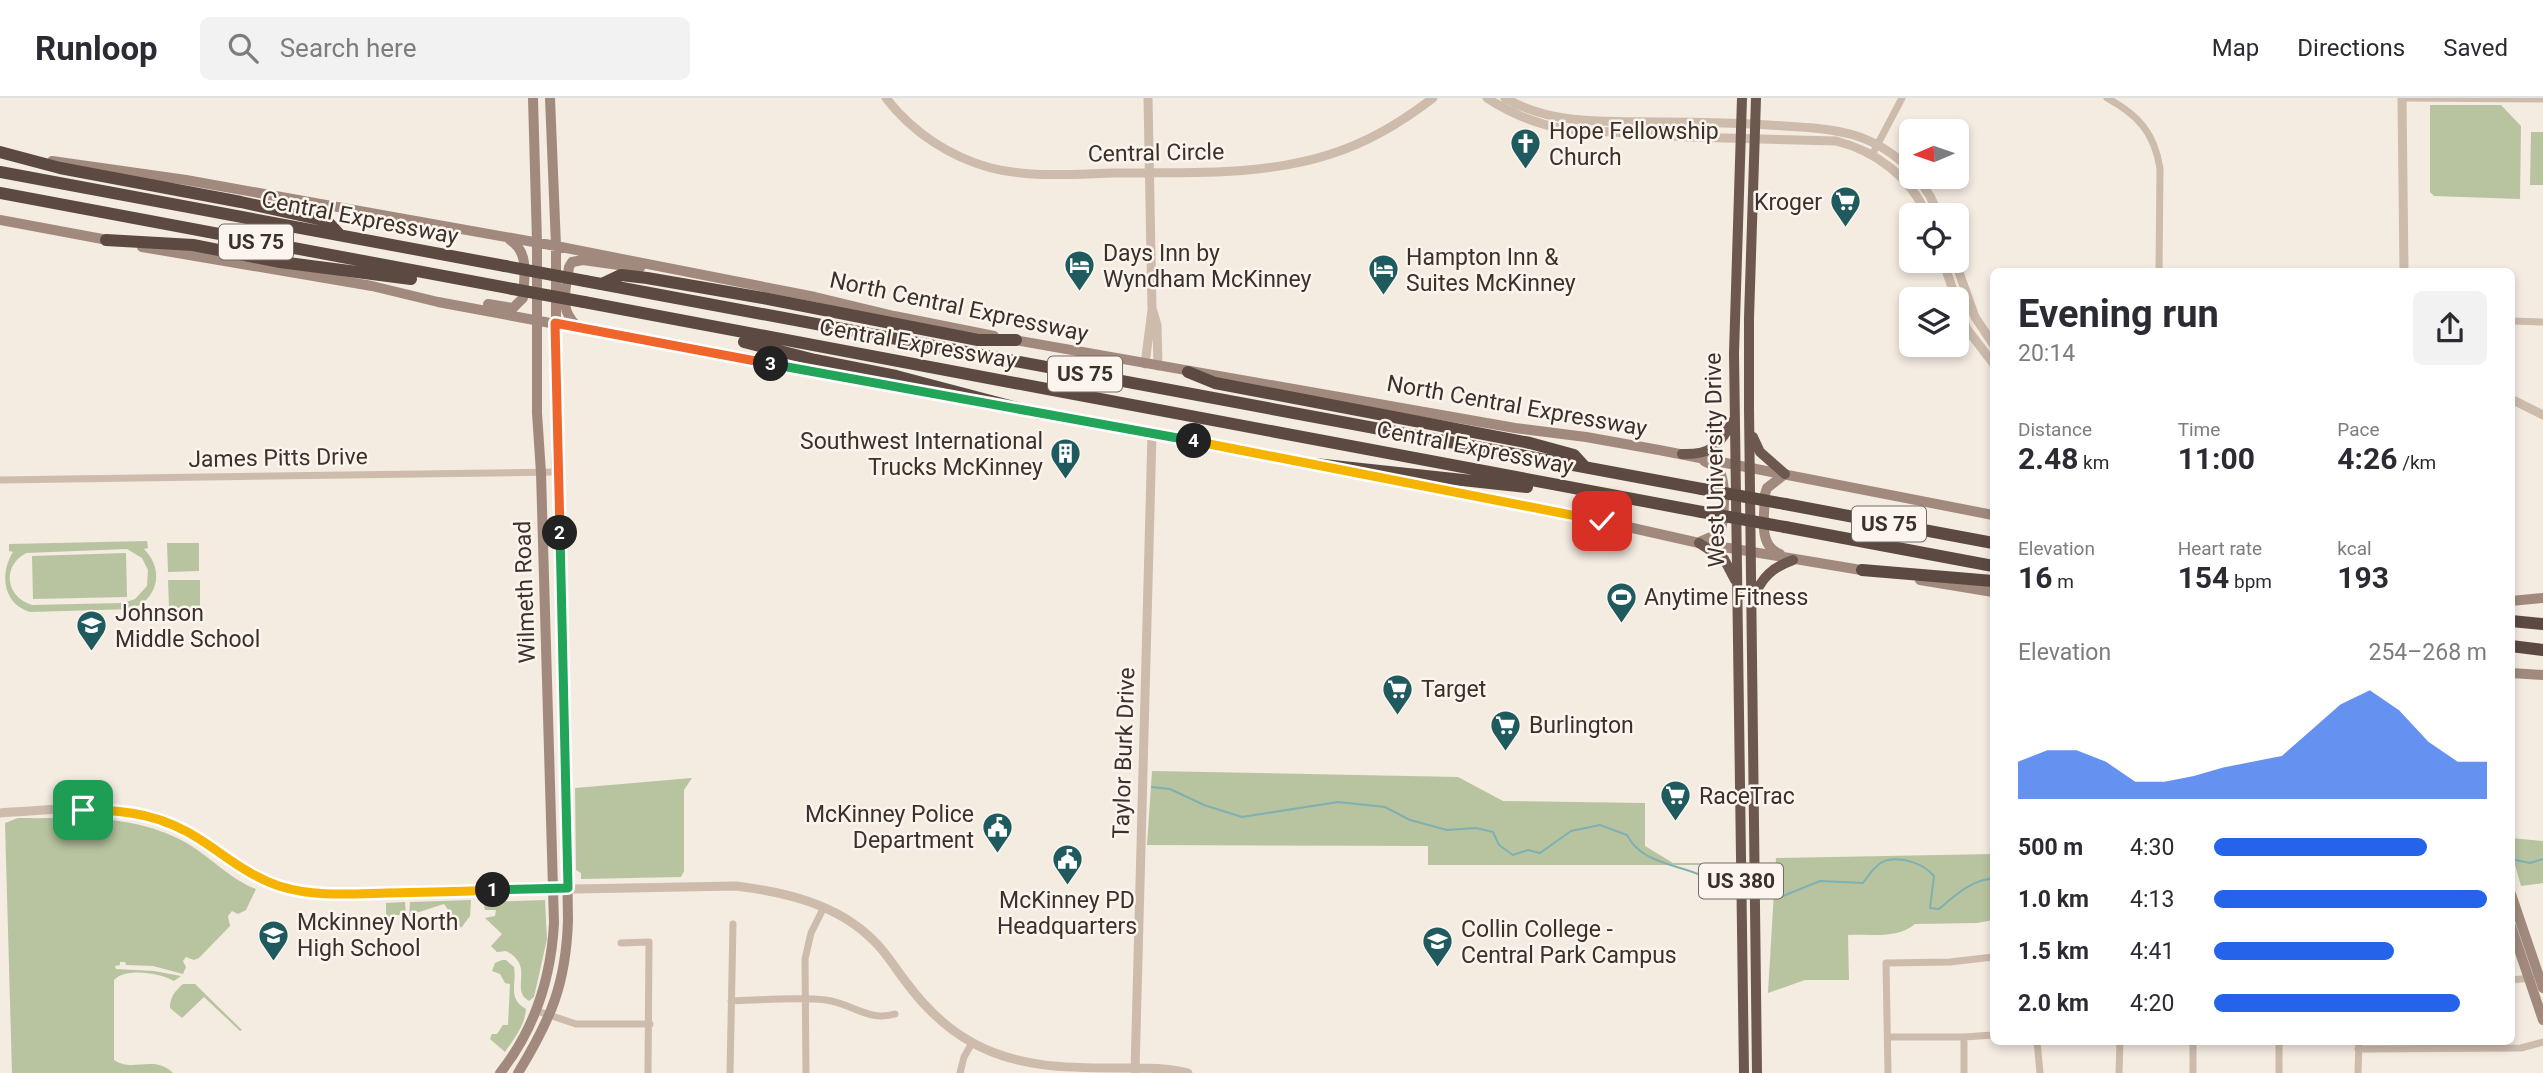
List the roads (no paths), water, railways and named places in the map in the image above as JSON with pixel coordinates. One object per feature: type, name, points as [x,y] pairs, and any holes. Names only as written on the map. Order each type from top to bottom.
[{"type":"highway","name":"West University Drive","points":[[1742,98],[1734,419],[1744,1073]]},
{"type":"highway","name":"West University Drive","points":[[1756,98],[1749,318],[1757,1073]]},
{"type":"highway","points":[[0,152],[60,168],[327,221],[340,236]]},
{"type":"highway","name":"Central Expressway","points":[[0,172],[1990,542]]},
{"type":"highway","name":"Central Expressway","points":[[0,193],[1990,565]]},
{"type":"highway","points":[[106,240],[194,245],[280,262],[365,272],[471,290],[513,289]]},
{"type":"highway","points":[[602,285],[621,275],[647,278],[750,295],[978,340],[1016,340]]},
{"type":"highway","points":[[646,315],[690,331],[896,376],[1040,414]]},
{"type":"highway","points":[[1188,372],[1215,383],[1530,443],[1574,455],[1585,467]]},
{"type":"highway","points":[[1682,454],[1701,454],[1713,449],[1723,439],[1734,419]]},
{"type":"highway","points":[[1750,429],[1760,452],[1785,474]]},
{"type":"highway","points":[[1315,464],[1622,497]]},
{"type":"highway","points":[[1699,543],[1724,559],[1737,586]]},
{"type":"highway","points":[[1753,600],[1758,586],[1769,572],[1793,560]]},
{"type":"highway","points":[[1862,570],[1990,581]]},
{"type":"highway","points":[[2515,621],[2543,624]]},
{"type":"highway","points":[[2515,644],[2543,644]]},
{"type":"highway","points":[[2515,645],[2543,650]]},
{"type":"highway","points":[[1738,690],[1753,690]]},
{"type":"main road","name":"Wilmeth Road","points":[[500,1073],[524,1037],[537,1011],[552,950],[553,888],[535,319],[537,242],[533,98]]},
{"type":"main road","name":"Wilmeth Road","points":[[518,1073],[550,1016],[566,960],[568,888],[565,708],[557,472],[556,246],[550,98]]},
{"type":"main road","points":[[534,131],[540,131],[547,136],[549,184],[554,204]]},
{"type":"main road","name":"North Central Expressway","points":[[0,152],[186,180],[537,242],[1016,340],[1188,372],[1699,457],[1990,514]]},
{"type":"main road","points":[[0,220],[372,286],[439,302],[1315,464],[1699,543],[1990,591]]},
{"type":"main road","points":[[439,302],[471,302],[513,308],[520,303],[523,298],[523,253],[519,246],[506,238]]},
{"type":"main road","points":[[580,328],[568,318],[564,308],[572,262],[583,260],[626,268],[668,269]]},
{"type":"main road","points":[[1699,457],[1720,472],[1724,520],[1720,533],[1699,543]]},
{"type":"main road","points":[[1785,474],[1765,491],[1765,536],[1770,549],[1793,560]]},
{"type":"main road","points":[[2515,595],[2543,597]]},
{"type":"main road","points":[[2515,600],[2543,597]]},
{"type":"main road","points":[[2515,673],[2543,675]]},
{"type":"main road","points":[[2517,932],[2534,977],[2543,1020]]},
{"type":"main road","points":[[2534,977],[2543,988]]},
{"type":"street","name":"Central Circle","points":[[886,98],[907,121],[927,137],[962,158],[993,168],[1032,173],[1250,171],[1289,165],[1346,149],[1391,128],[1433,98]]},
{"type":"street","points":[[1148,98],[1152,308],[1157,325],[1158,366]]},
{"type":"street","points":[[1487,98],[1511,112],[1550,127],[1705,122],[1832,129],[1877,145],[1899,161]]},
{"type":"street","points":[[1505,98],[1546,115],[1581,125],[1663,135],[1836,141],[1872,155],[1904,180],[1921,203]]},
{"type":"street","points":[[1872,155],[1902,98]]},
{"type":"street","points":[[2106,98],[2139,120],[2155,148],[2160,168],[2159,268]]},
{"type":"street","points":[[2404,268],[2402,98],[2543,99]]},
{"type":"street","points":[[1663,135],[1668,126],[1688,127],[1705,122]]},
{"type":"street","points":[[1959,273],[1975,317],[1990,340]]},
{"type":"street","points":[[1145,363],[1152,308]]},
{"type":"street","points":[[2515,321],[2543,322]]},
{"type":"street","points":[[1969,330],[1990,359]]},
{"type":"street","points":[[2515,401],[2543,415]]},
{"type":"street","name":"Taylor Burk Drive","points":[[1135,1071],[1152,434]]},
{"type":"street","name":"James Pitts Drive","points":[[0,480],[557,472]]},
{"type":"street","points":[[548,709],[565,708]]},
{"type":"street","points":[[0,813],[113,810],[154,817],[192,835],[256,877],[291,890],[313,894],[736,886],[775,891],[824,906],[853,924],[873,940],[939,1019],[972,1043],[1041,1066],[1188,1073]]},
{"type":"street","points":[[806,1073],[805,958],[811,933],[824,906]]},
{"type":"street","points":[[730,1073],[733,924]]},
{"type":"street","points":[[621,943],[649,942],[648,1073]]},
{"type":"street","points":[[1888,1073],[1886,963],[1950,962],[1990,957]]},
{"type":"street","points":[[2515,979],[2534,977]]},
{"type":"street","points":[[731,1001],[829,1000],[869,1016],[884,1017],[895,1014]]},
{"type":"street","points":[[537,1011],[576,1024],[650,1024]]},
{"type":"street","points":[[1888,1037],[1990,1035]]},
{"type":"street","points":[[1964,1037],[1964,1073]]},
{"type":"street","points":[[2358,1073],[2358,1045],[2521,1048],[2543,1042]]},
{"type":"street","points":[[960,1073],[964,1057],[972,1043]]},
{"type":"street","points":[[2037,1045],[2040,1073]]},
{"type":"street","points":[[2119,1073],[2120,1045]]},
{"type":"street","points":[[2193,1045],[2193,1073]]},
{"type":"street","points":[[2279,1045],[2279,1073]]},
{"type":"waterway","points":[[1152,787],[1170,789],[1204,805],[1242,817],[1338,802],[1385,807],[1410,820],[1447,830],[1476,828],[1493,832],[1499,845],[1513,855],[1528,850],[1540,853],[1571,831],[1600,825],[1627,835],[1641,852],[1650,857],[1703,876],[1732,891]]},
{"type":"waterway","points":[[1770,898],[1783,896],[1820,881],[1863,883],[1880,863],[1894,859],[1919,865],[1934,876],[1930,908],[1939,909],[1971,885],[1990,879]]},
{"type":"waterway","points":[[2515,860],[2530,863],[2543,859]]},
{"type":"place","name":"Hope Fellowship Church","points":[[1526,171]]},
{"type":"place","name":"Kroger","points":[[1845,229]]},
{"type":"place","name":"Days Inn by Wyndham McKinney","points":[[1080,293]]},
{"type":"place","name":"Hampton Inn & Suites McKinney","points":[[1383,297]]},
{"type":"place","name":"Southwest International Trucks McKinney","points":[[1066,481]]},
{"type":"place","name":"Anytime Fitness","points":[[1621,624]]},
{"type":"place","name":"Johnson Middle School","points":[[92,653]]},
{"type":"place","name":"Target","points":[[1398,716]]},
{"type":"place","name":"Burlington","points":[[1506,752]]},
{"type":"place","name":"RaceTrac","points":[[1676,823]]},
{"type":"place","name":"McKinney Police Department","points":[[997,854]]},
{"type":"place","name":"McKinney PD Headquarters","points":[[1067,886]]},
{"type":"place","name":"Mckinney North High School","points":[[274,962]]},
{"type":"place","name":"Collin College - Central Park Campus","points":[[1438,969]]}]
